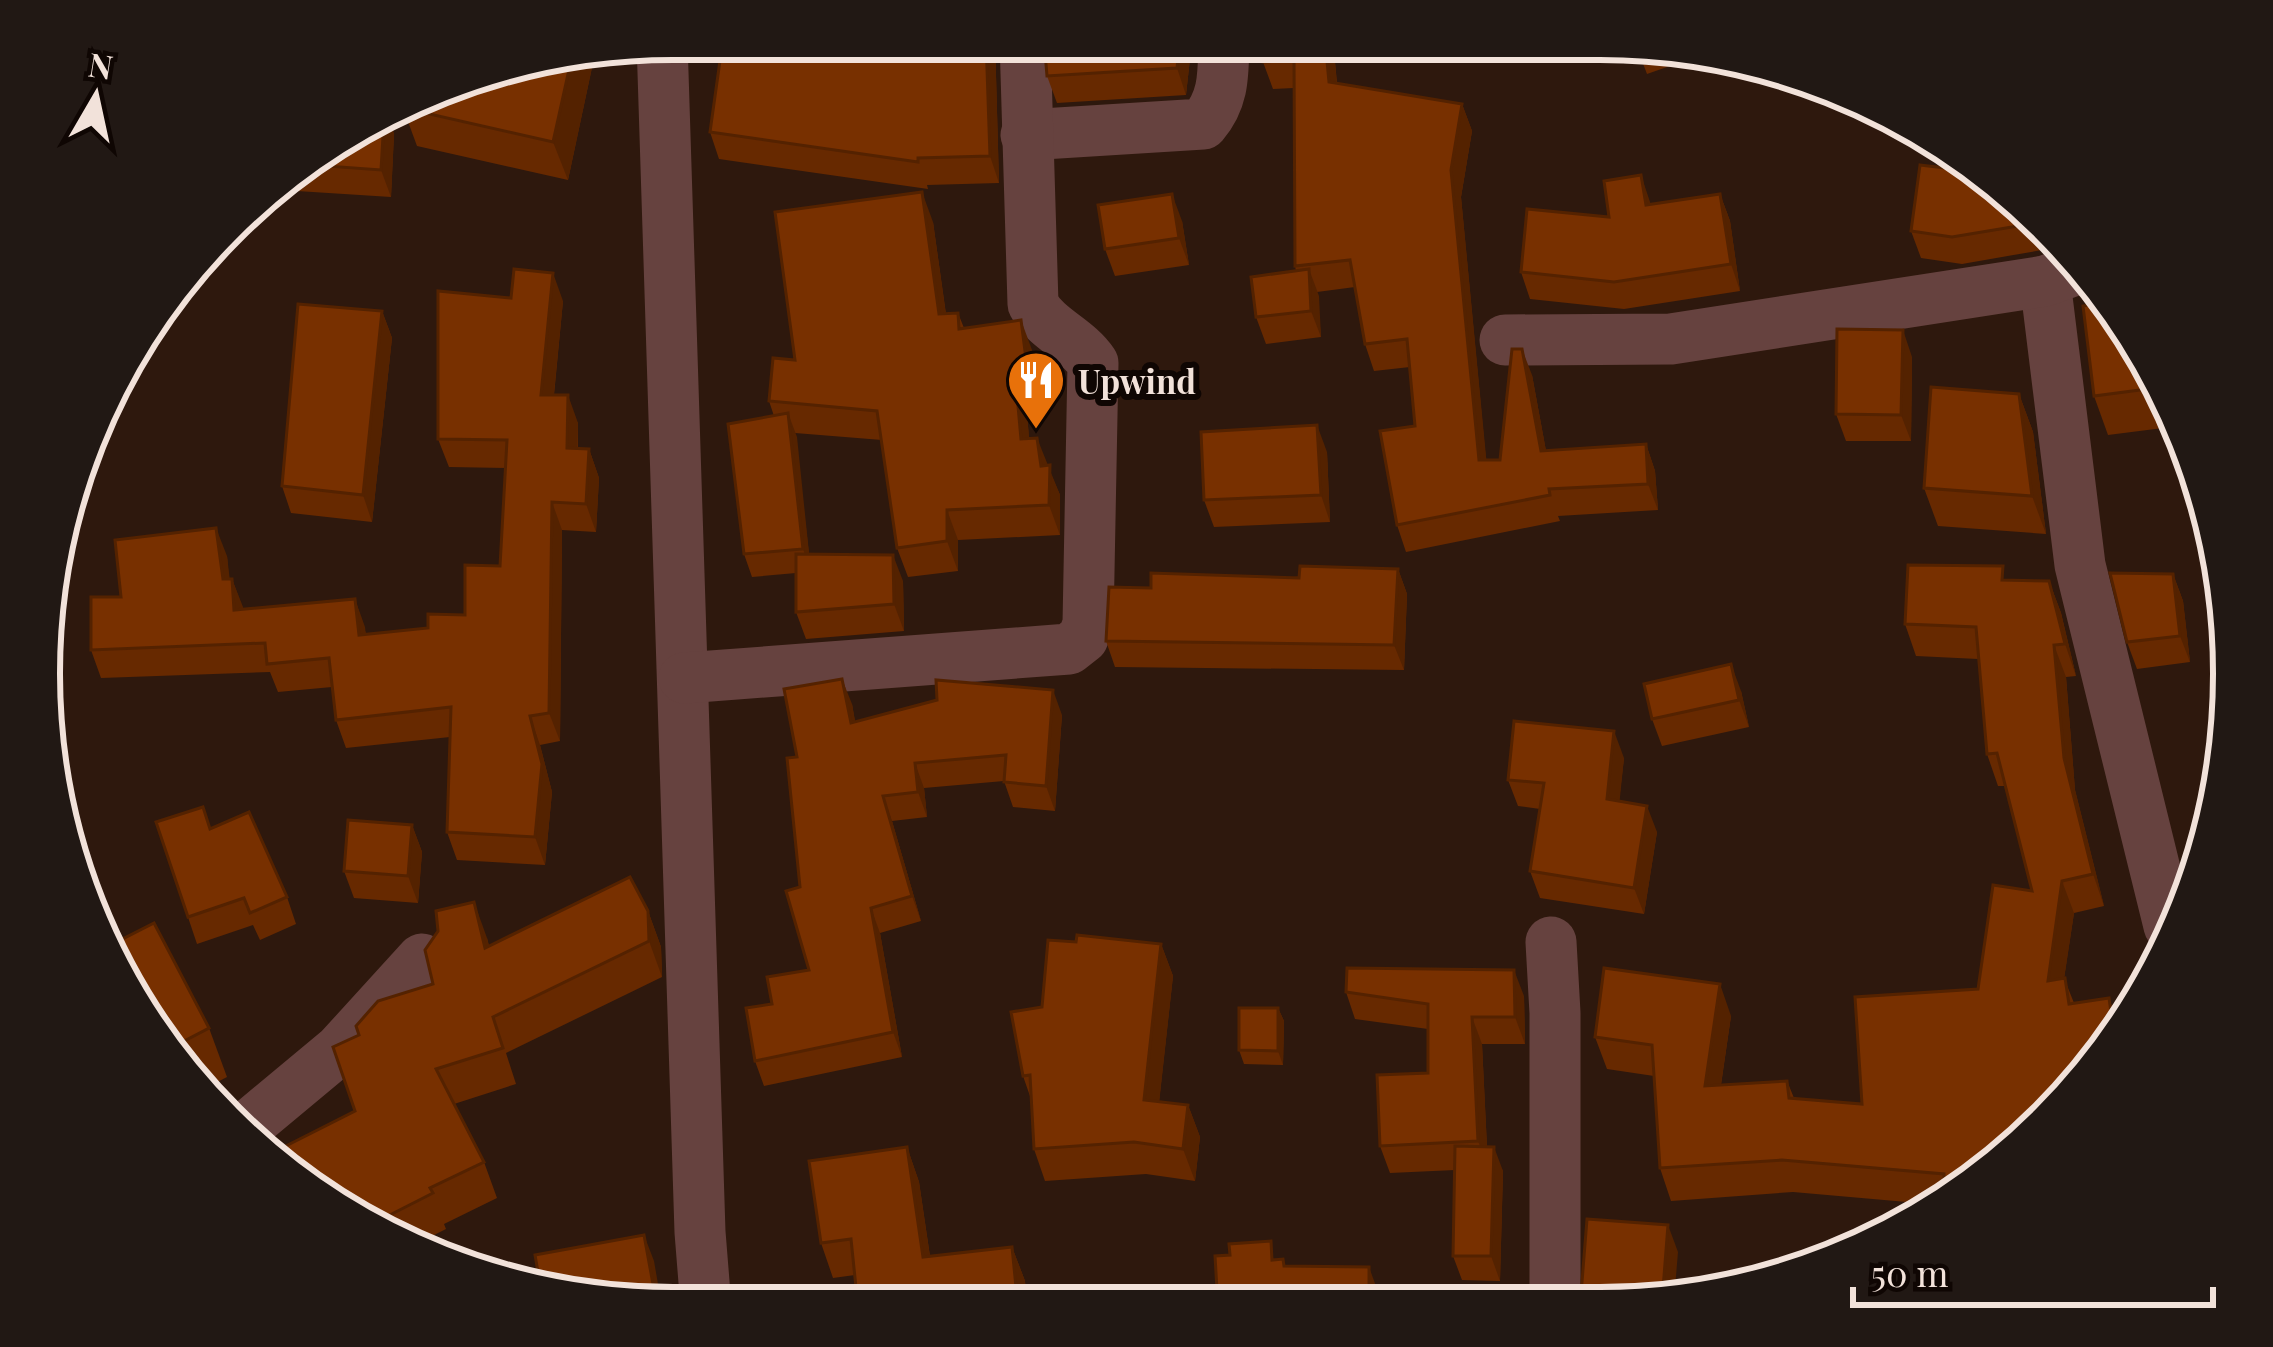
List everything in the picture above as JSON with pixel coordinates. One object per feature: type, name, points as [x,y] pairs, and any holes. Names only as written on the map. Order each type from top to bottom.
[{"type":"street","points":[[663,60],[704,1287]]},
{"type":"street","points":[[684,678],[1069,649],[1083,638],[1088,624],[1094,363],[1080,345],[1042,321],[1033,304],[1025,60]]},
{"type":"street","points":[[1026,135],[1203,124],[1218,107],[1224,60]]},
{"type":"street","points":[[1505,340],[1671,339],[2060,275],[2080,565],[2164,912]]},
{"type":"street","points":[[1551,942],[1555,1287]]},
{"type":"street","points":[[254,1121],[340,1049],[422,959]]},
{"type":"building","points":[[720,60],[987,60],[990,156],[918,158],[918,162],[710,132]]},
{"type":"building","points":[[1046,60],[1178,60],[1177,68],[1047,76]]},
{"type":"building","points":[[1294,60],[1327,60],[1329,82],[1462,104],[1451,170],[1479,460],[1500,460],[1512,349],[1522,349],[1541,451],[1646,444],[1648,484],[1549,489],[1550,495],[1397,525],[1380,431],[1415,426],[1407,339],[1365,344],[1350,260],[1295,266]]},
{"type":"building","points":[[569,69],[553,142],[425,113],[515,81]]},
{"type":"building","points":[[383,133],[381,170],[329,166]]},
{"type":"building","points":[[1920,165],[1947,168],[2018,226],[1952,237],[1911,231]]},
{"type":"building","points":[[1641,175],[1646,205],[1720,194],[1731,264],[1614,282],[1521,272],[1527,209],[1609,217],[1604,181]]},
{"type":"building","points":[[922,192],[939,314],[958,313],[959,329],[1021,320],[1029,382],[1016,384],[1021,439],[1037,438],[1041,466],[1050,465],[1049,505],[947,510],[947,541],[897,548],[877,411],[769,401],[773,358],[795,360],[775,212]]},
{"type":"building","points":[[1172,194],[1179,238],[1105,249],[1098,205]]},
{"type":"building","points":[[514,269],[553,273],[541,395],[568,395],[567,448],[589,449],[586,504],[552,502],[549,713],[530,716],[542,764],[535,837],[447,832],[451,707],[336,720],[329,658],[267,664],[265,643],[91,650],[91,597],[121,597],[115,540],[216,528],[223,579],[232,579],[234,610],[355,599],[359,635],[428,628],[428,614],[465,615],[465,565],[500,566],[507,440],[438,439],[438,291],[511,298]]},
{"type":"building","points":[[1309,269],[1311,311],[1256,317],[1251,277]]},
{"type":"building","points":[[298,304],[382,311],[363,495],[282,486]]},
{"type":"building","points":[[2090,305],[2110,333],[2143,390],[2094,396],[2083,306]]},
{"type":"building","points":[[1837,329],[1903,330],[1901,415],[1836,414]]},
{"type":"building","points":[[1931,387],[2019,394],[2032,496],[1924,488]]},
{"type":"building","points":[[788,413],[803,549],[744,554],[728,424]]},
{"type":"building","points":[[1317,425],[1321,495],[1204,500],[1201,432]]},
{"type":"building","points":[[796,554],[893,555],[894,604],[796,612]]},
{"type":"building","points":[[1908,565],[2003,566],[2002,580],[2049,581],[2065,644],[2054,645],[2064,758],[2093,874],[2062,881],[2048,981],[2065,978],[2069,1004],[2109,998],[2111,1012],[2033,1107],[1944,1181],[1944,1174],[1782,1160],[1660,1168],[1652,1045],[1595,1037],[1604,968],[1720,984],[1705,1086],[1787,1081],[1789,1098],[1862,1104],[1855,997],[1978,989],[1993,885],[2032,891],[1997,753],[1987,754],[1976,627],[1905,624]]},
{"type":"building","points":[[1300,566],[1398,569],[1394,645],[1106,641],[1109,587],[1151,588],[1151,573],[1299,578]]},
{"type":"building","points":[[2110,573],[2173,574],[2180,636],[2127,642]]},
{"type":"building","points":[[1731,664],[1739,700],[1652,719],[1644,684]]},
{"type":"building","points":[[842,679],[851,723],[937,700],[936,680],[1053,690],[1046,786],[1004,782],[1006,755],[915,763],[918,792],[883,796],[912,896],[871,908],[893,1032],[755,1061],[746,1008],[772,1004],[767,977],[809,970],[786,891],[800,887],[787,758],[797,757],[784,689]]},
{"type":"building","points":[[1514,721],[1614,731],[1607,799],[1647,806],[1634,888],[1530,871],[1544,783],[1508,780]]},
{"type":"building","points":[[203,807],[210,829],[249,812],[287,897],[250,913],[244,898],[188,917],[156,822]]},
{"type":"building","points":[[348,820],[412,825],[408,876],[344,871]]},
{"type":"building","points":[[630,877],[648,911],[649,941],[493,1017],[503,1048],[436,1069],[484,1162],[430,1188],[433,1193],[387,1216],[284,1147],[355,1111],[333,1047],[359,1035],[356,1026],[378,1001],[433,984],[425,950],[438,931],[436,911],[474,902],[485,948]]},
{"type":"building","points":[[154,923],[209,1028],[183,1042],[121,940]]},
{"type":"building","points":[[1077,935],[1161,944],[1144,1100],[1188,1105],[1183,1149],[1134,1142],[1034,1149],[1030,1075],[1023,1076],[1011,1012],[1042,1007],[1048,940],[1076,942]]},
{"type":"building","points":[[1347,968],[1514,970],[1515,1017],[1472,1017],[1478,1141],[1380,1146],[1377,1075],[1428,1073],[1428,1004],[1346,992]]},
{"type":"building","points":[[1239,1008],[1278,1008],[1278,1051],[1239,1050]]},
{"type":"building","points":[[1455,1146],[1494,1147],[1491,1256],[1453,1256]]},
{"type":"building","points":[[907,1147],[923,1257],[1012,1247],[1016,1287],[856,1287],[851,1239],[821,1243],[809,1161]]},
{"type":"building","points":[[1587,1219],[1668,1225],[1663,1284],[1582,1287]]},
{"type":"building","points":[[644,1235],[653,1286],[538,1271],[535,1255]]},
{"type":"building","points":[[1271,1241],[1272,1260],[1283,1259],[1284,1266],[1369,1267],[1369,1287],[1217,1287],[1215,1256],[1230,1255],[1229,1244]]},
{"type":"place","name":"Upwind","points":[[1036,431]]}]
